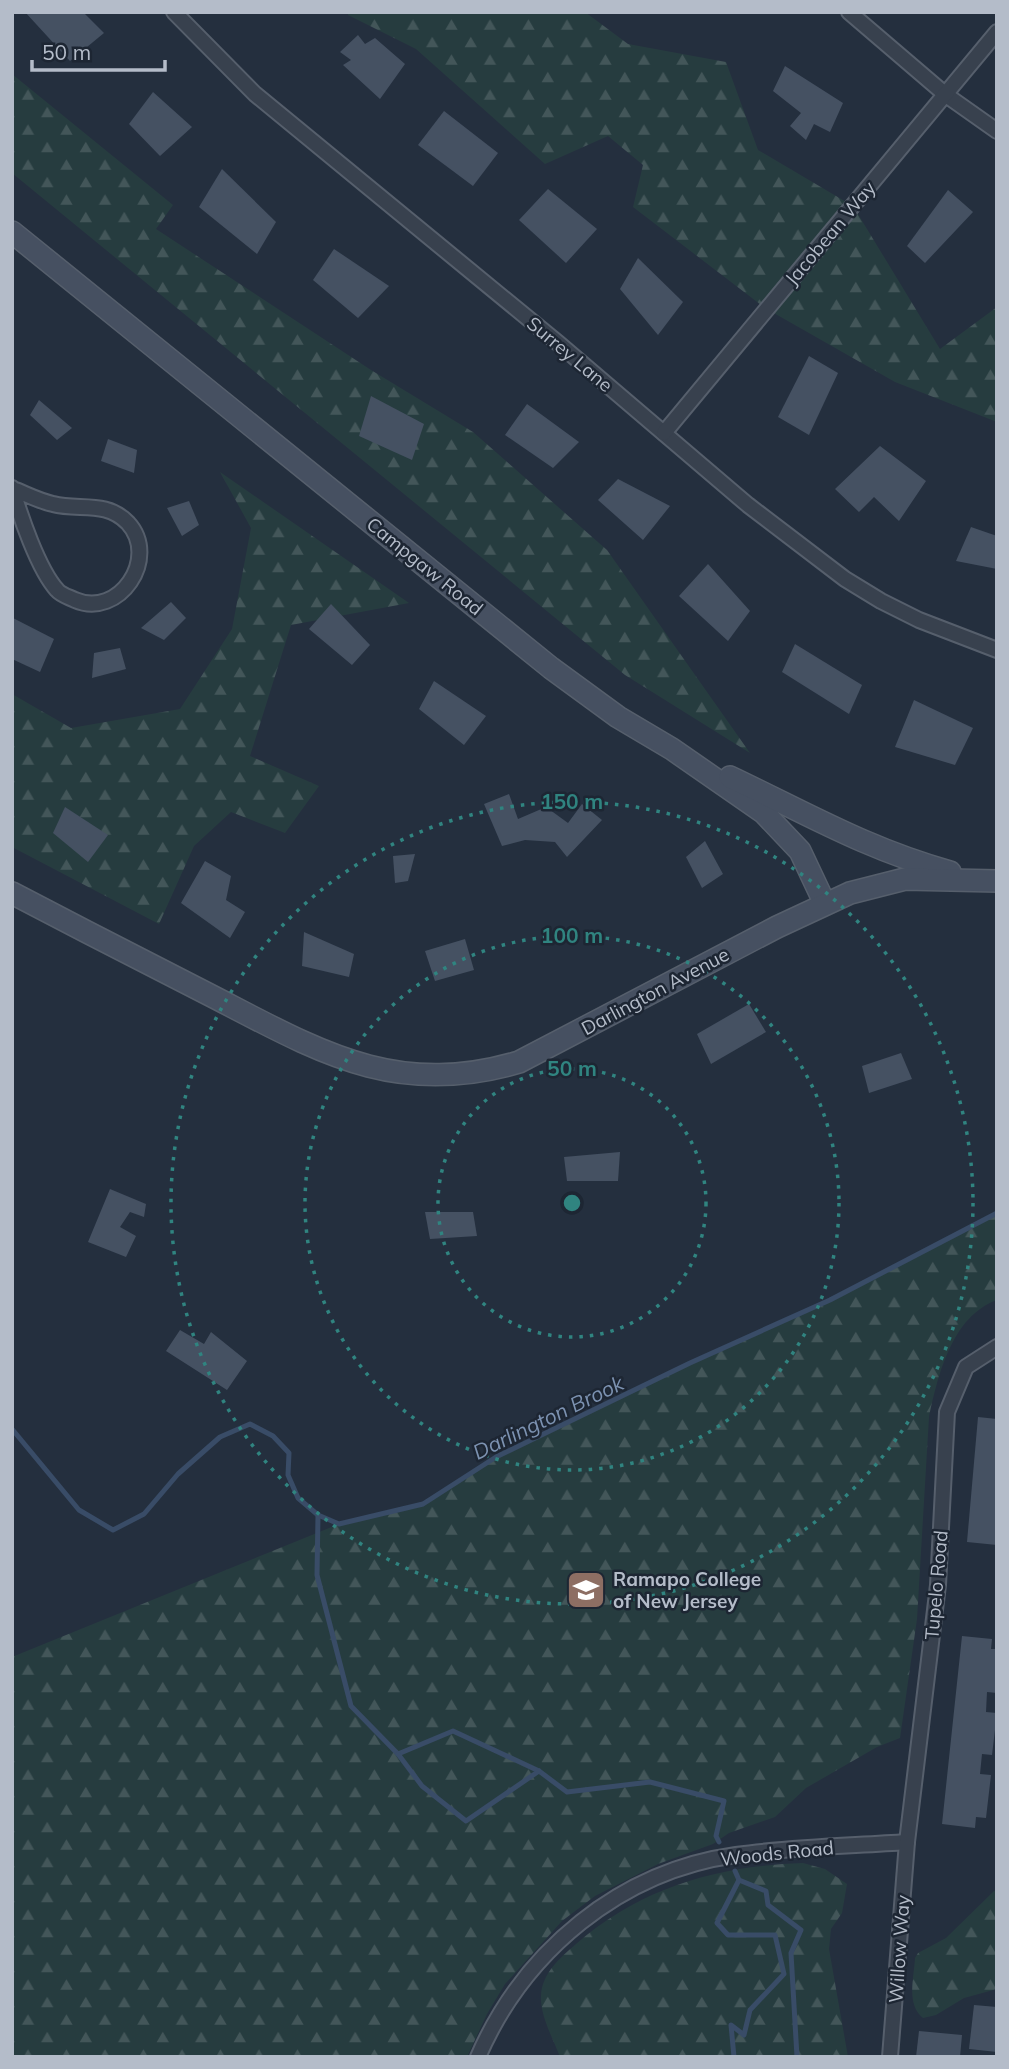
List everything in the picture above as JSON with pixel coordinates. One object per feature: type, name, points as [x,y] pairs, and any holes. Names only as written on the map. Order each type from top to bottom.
[{"type":"main road","name":"Campgaw Road","points":[[12,232],[551,668],[618,718],[671,749],[764,813],[785,832],[816,879],[825,904]]},
{"type":"main road","points":[[671,749],[858,841],[988,881]]},
{"type":"main road","name":"Darlington Avenue","points":[[12,893],[322,1052],[350,1063],[417,1075],[459,1075],[519,1062],[850,893],[905,879],[988,881]]},
{"type":"street","name":"Surrey Lane","points":[[174,12],[209,51],[255,94],[748,505],[845,579],[919,620],[997,650]]},
{"type":"street","points":[[849,12],[946,95],[997,131]]},
{"type":"street","name":"Jacobean Way","points":[[664,433],[997,32]]},
{"type":"street","points":[[13,488],[54,505],[94,505],[127,523],[138,539],[139,559],[133,580],[114,600],[87,605],[59,592],[43,570],[13,488]]},
{"type":"street","name":"Tupelo Road","points":[[907,1842],[938,1585],[947,1412],[966,1367],[997,1347]]},
{"type":"street","name":"Woods Road","points":[[478,2057],[503,2007],[540,1958],[587,1917],[643,1883],[674,1870],[735,1855],[907,1842]]},
{"type":"street","name":"Willow Way","points":[[890,2057],[907,1842]]},
{"type":"green space","points":[[348,12],[585,12],[628,44],[726,62],[758,150],[853,206],[940,349],[997,307],[997,422],[895,382],[765,308],[633,207],[643,165],[608,136],[545,164],[416,49],[348,15]]},
{"type":"green space","points":[[12,74],[173,205],[156,229],[371,370],[473,432],[607,550],[750,753],[625,675],[12,173]]},
{"type":"green space","points":[[220,472],[409,603],[291,625],[250,756],[319,786],[285,833],[231,812],[194,846],[159,924],[12,847],[12,694],[71,728],[180,709],[232,629],[251,528]]},
{"type":"green space","name":"Ramapo College of New Jersey","points":[[997,1213],[997,1300],[969,1319],[958,1333],[937,1383],[929,1417],[917,1619],[900,1738],[877,1747],[806,1788],[775,1817],[729,1833],[713,1844],[658,1864],[595,1896],[562,1921],[505,1984],[487,2014],[467,2057],[12,2057],[12,1657],[339,1524],[424,1504],[496,1457],[690,1363],[830,1300]]},
{"type":"green space","points":[[803,1863],[825,1869],[847,1884],[842,1913],[831,1929],[829,1949],[848,2057],[560,2057],[541,2004],[542,1988],[548,1973],[564,1955],[601,1924],[654,1894],[682,1883],[741,1869]]},
{"type":"green space","points":[[994,1891],[997,1892],[997,1989],[964,1998],[936,2015],[923,2018],[914,2006],[915,1958],[918,1953],[946,1938]]},
{"type":"building","points":[[25,12],[83,12],[104,33],[70,61]]},
{"type":"building","points":[[358,35],[365,44],[375,38],[405,64],[380,99],[343,65],[351,60],[340,52]]},
{"type":"building","points":[[785,66],[843,103],[830,132],[814,124],[806,140],[790,126],[801,113],[773,91]]},
{"type":"building","points":[[153,92],[192,127],[160,156],[129,124]]},
{"type":"building","points":[[444,111],[498,153],[473,186],[418,145]]},
{"type":"building","points":[[222,169],[276,222],[257,254],[199,207]]},
{"type":"building","points":[[548,189],[597,229],[566,263],[519,220]]},
{"type":"building","points":[[948,190],[973,212],[925,263],[907,246]]},
{"type":"building","points":[[334,249],[389,286],[358,318],[313,280]]},
{"type":"building","points":[[638,258],[683,302],[658,335],[620,289]]},
{"type":"building","points":[[809,356],[838,373],[809,435],[778,417]]},
{"type":"building","points":[[371,396],[424,424],[412,460],[359,436]]},
{"type":"building","points":[[39,400],[72,428],[57,440],[30,415]]},
{"type":"building","points":[[527,404],[579,442],[553,468],[505,435]]},
{"type":"building","points":[[108,439],[137,450],[134,473],[101,461]]},
{"type":"building","points":[[880,446],[926,481],[899,521],[874,497],[859,512],[835,489]]},
{"type":"building","points":[[618,479],[670,506],[643,540],[598,500]]},
{"type":"building","points":[[189,501],[199,525],[182,536],[167,508]]},
{"type":"building","points":[[971,527],[997,536],[997,569],[956,561]]},
{"type":"building","points":[[708,564],[750,611],[728,641],[679,596]]},
{"type":"building","points":[[171,602],[186,618],[164,640],[141,628]]},
{"type":"building","points":[[331,604],[370,645],[352,665],[309,629]]},
{"type":"building","points":[[13,618],[54,639],[40,672],[12,659]]},
{"type":"building","points":[[795,644],[862,685],[849,714],[782,672]]},
{"type":"building","points":[[120,648],[126,669],[92,678],[94,653]]},
{"type":"building","points":[[434,681],[486,716],[464,745],[419,709]]},
{"type":"building","points":[[914,700],[973,728],[955,765],[895,747]]},
{"type":"building","points":[[509,794],[518,819],[546,807],[568,823],[582,804],[602,820],[567,857],[555,842],[525,840],[502,846],[484,804]]},
{"type":"building","points":[[65,807],[108,835],[88,862],[53,833]]},
{"type":"building","points":[[705,841],[723,874],[702,888],[686,857]]},
{"type":"building","points":[[415,854],[408,881],[395,883],[393,856]]},
{"type":"building","points":[[205,861],[231,876],[226,900],[245,912],[230,938],[181,903]]},
{"type":"building","points":[[304,932],[354,954],[349,977],[302,966]]},
{"type":"building","points":[[465,939],[474,970],[435,981],[425,951]]},
{"type":"building","points":[[749,1004],[766,1032],[711,1064],[697,1034]]},
{"type":"building","points":[[901,1053],[912,1079],[869,1093],[862,1066]]},
{"type":"building","points":[[620,1152],[618,1181],[567,1181],[564,1157]]},
{"type":"building","points":[[110,1189],[146,1204],[144,1217],[130,1212],[120,1227],[136,1236],[126,1257],[88,1242]]},
{"type":"building","points":[[425,1212],[473,1212],[477,1236],[430,1239]]},
{"type":"building","points":[[180,1330],[204,1344],[211,1332],[247,1361],[227,1390],[166,1351]]},
{"type":"building","points":[[978,1417],[997,1419],[997,1545],[967,1542]]},
{"type":"building","points":[[962,1636],[992,1639],[991,1649],[997,1649],[997,1693],[987,1692],[986,1712],[997,1713],[992,1755],[982,1754],[980,1774],[991,1775],[986,1818],[976,1817],[975,1828],[942,1824]]},
{"type":"building","points":[[974,2005],[997,2007],[997,2052],[969,2049]]},
{"type":"building","points":[[919,2031],[962,2035],[960,2057],[916,2057]]},
{"type":"waterway","name":"Darlington Brook","points":[[12,1429],[79,1510],[113,1530],[144,1514],[178,1474],[220,1437],[250,1424],[273,1436],[289,1453],[288,1475],[298,1498],[318,1515],[339,1524],[423,1504],[496,1457],[690,1363],[830,1300],[997,1213]]},
{"type":"waterway","points":[[318,1515],[317,1575],[351,1706],[398,1754],[453,1731],[539,1771],[567,1792],[650,1782],[724,1801],[716,1836],[719,1842]]},
{"type":"waterway","points":[[398,1754],[422,1786],[466,1821],[539,1771]]},
{"type":"waterway","points":[[735,1871],[739,1880],[766,1891],[768,1905],[801,1930],[791,1953],[797,2057]]},
{"type":"waterway","points":[[734,2057],[731,2025],[744,2035],[750,2010],[784,1974],[775,1935],[728,1935],[717,1923],[739,1880]]},
{"type":"place","name":"Ramapo College of New Jersey","points":[[586,1590]]}]
